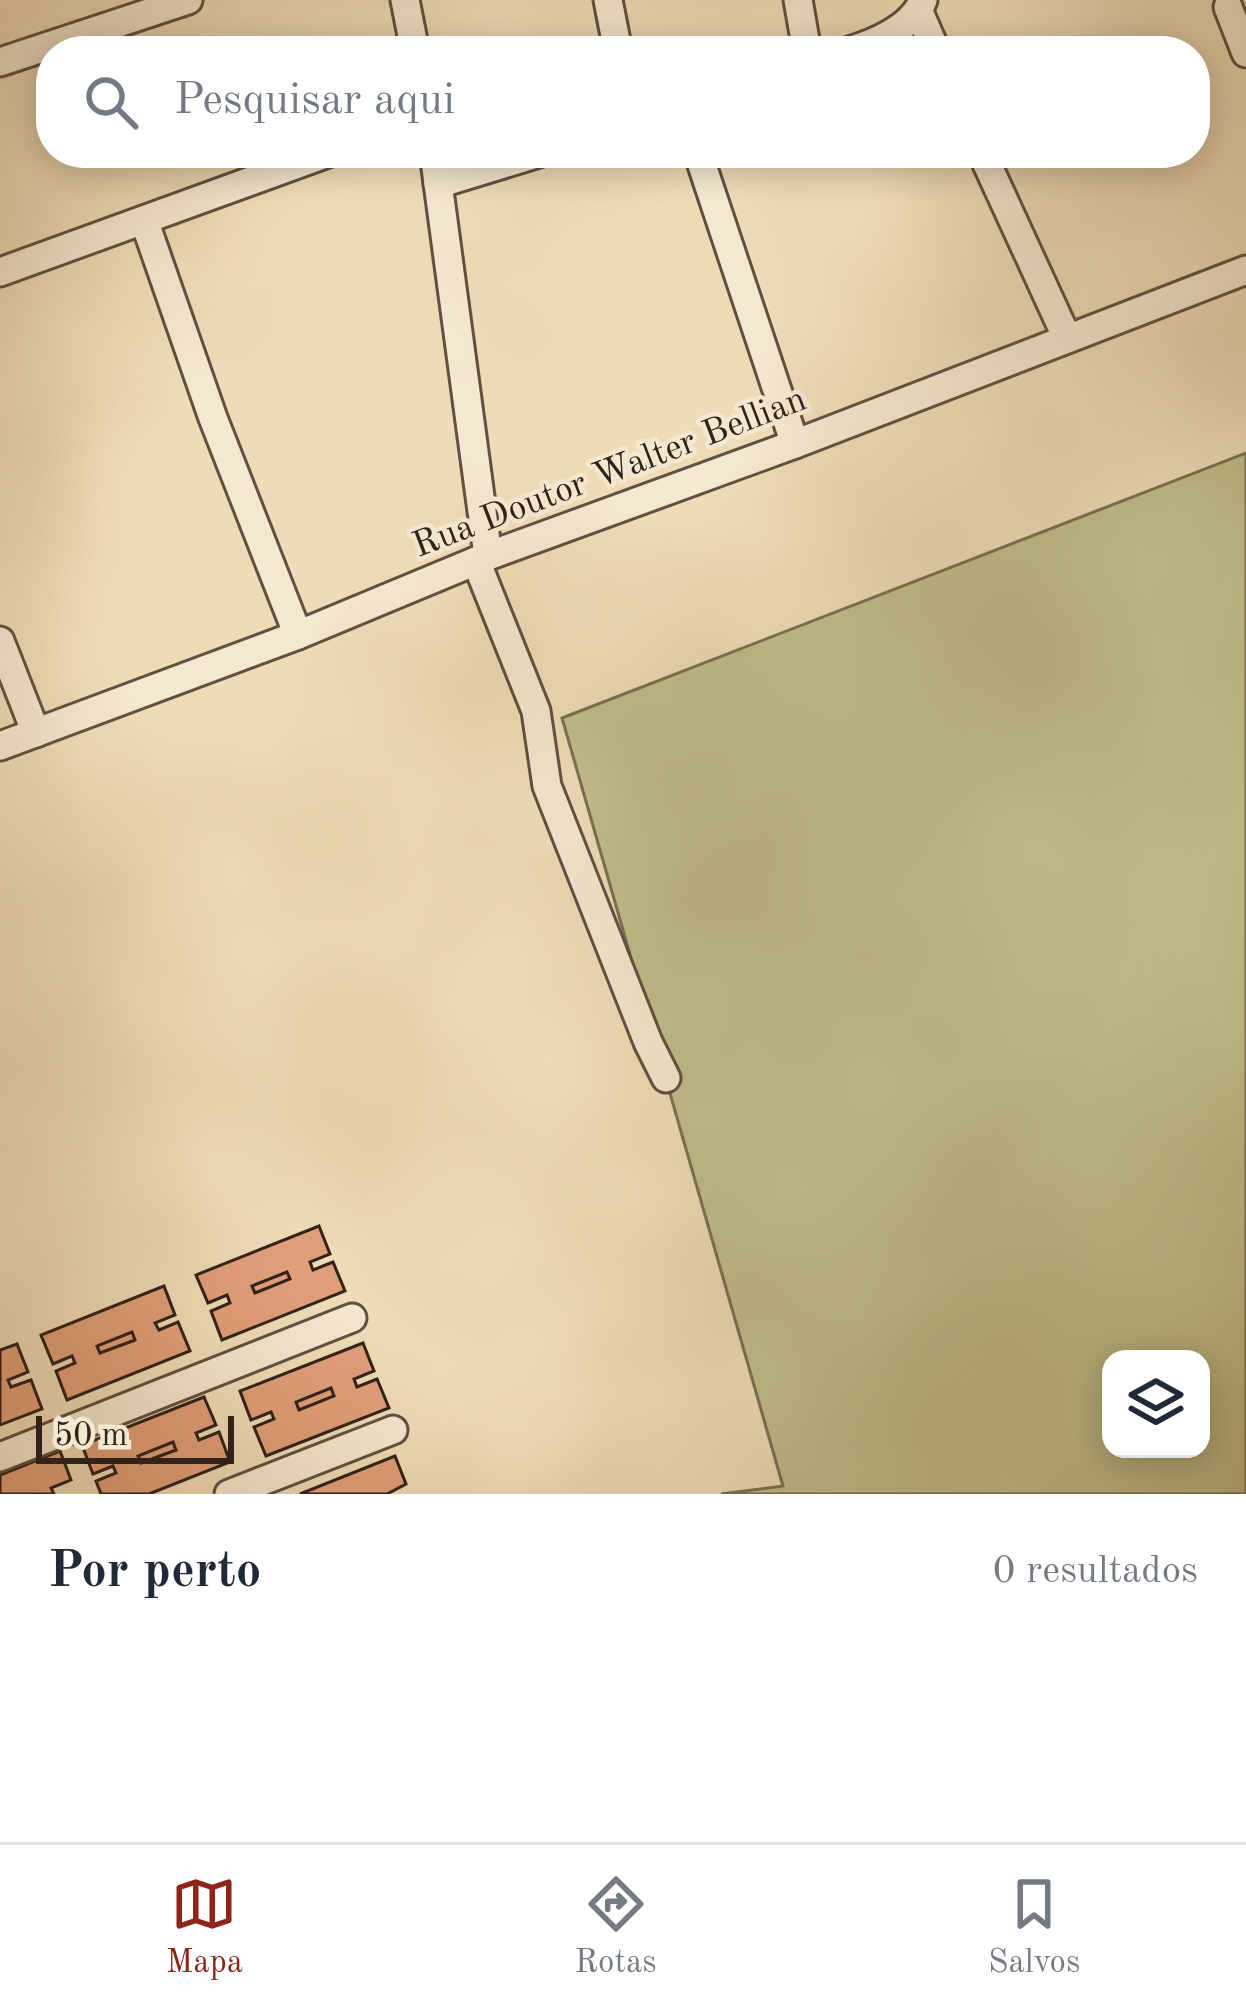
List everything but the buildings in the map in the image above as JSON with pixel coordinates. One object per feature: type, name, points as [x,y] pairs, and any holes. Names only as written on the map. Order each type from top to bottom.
[{"type":"street","points":[[79,36],[188,0]]},
{"type":"street","points":[[405,0],[412,36]]},
{"type":"street","points":[[608,0],[615,36]]},
{"type":"street","points":[[798,0],[804,36]]},
{"type":"street","points":[[882,36],[897,29],[921,6],[931,36]]},
{"type":"street","points":[[1228,7],[1246,53]]},
{"type":"street","points":[[0,62],[36,50]]},
{"type":"street","points":[[0,272],[287,168]]},
{"type":"street","points":[[436,168],[482,558],[536,711],[547,786],[647,1042],[666,1078]]},
{"type":"street","points":[[438,184],[490,168]]},
{"type":"street","points":[[703,168],[795,444]]},
{"type":"street","points":[[989,168],[1066,338]]},
{"type":"street","points":[[144,220],[213,418],[298,635]]},
{"type":"street","name":"Rua Doutor Walter Bellian","points":[[0,746],[298,635],[482,558],[795,444],[1246,270]]},
{"type":"street","points":[[0,641],[36,733]]},
{"type":"street","points":[[0,1457],[352,1318]]},
{"type":"street","points":[[229,1494],[393,1430]]},
{"type":"shaded area","points":[[1246,453],[1246,1494],[721,1494],[783,1486],[562,718]]}]
